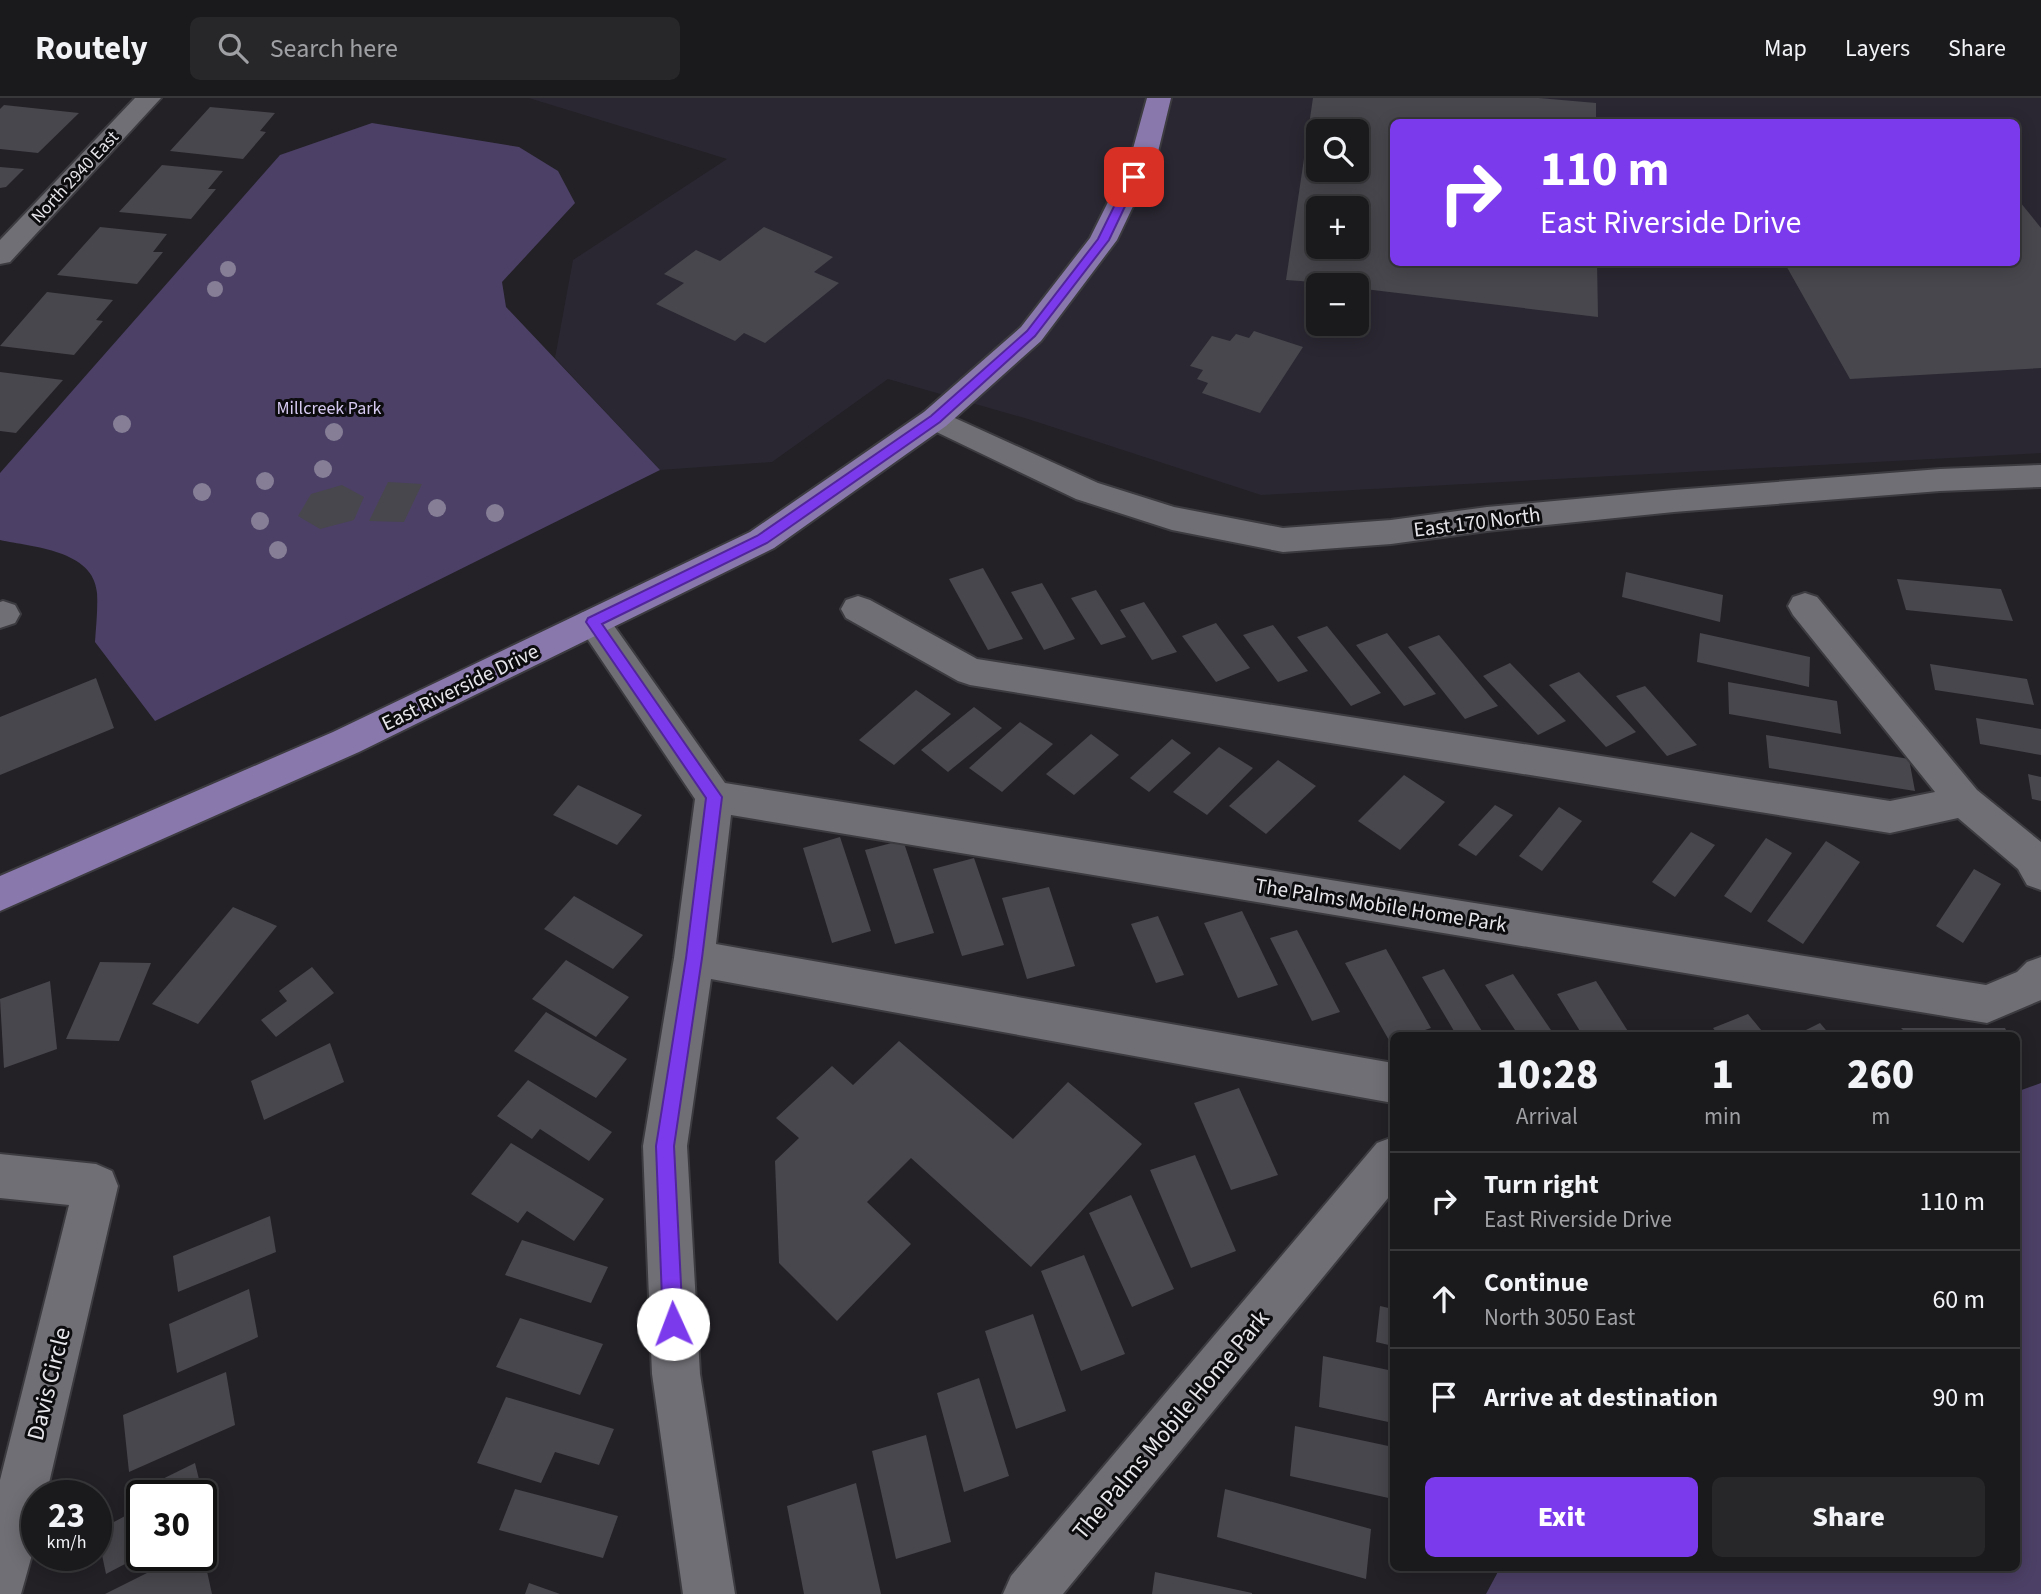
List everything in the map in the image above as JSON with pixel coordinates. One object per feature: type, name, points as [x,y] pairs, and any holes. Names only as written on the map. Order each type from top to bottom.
[{"type":"main road","name":"East Riverside Drive","points":[[0,894],[346,742],[762,540],[935,419],[1031,334],[1103,240],[1144,156],[1159,98]]},
{"type":"street","name":"North 2940 East","points":[[0,256],[149,98]]},
{"type":"street","name":"East 170 North","points":[[935,419],[1087,491],[1172,518],[1283,540],[1391,532],[1674,500],[1940,480],[2041,476]]},
{"type":"street","points":[[1805,606],[1964,801],[2032,857],[2041,873]]},
{"type":"street","points":[[858,609],[970,671],[1890,817],[1964,801]]},
{"type":"street","points":[[593,622],[714,797],[694,958],[665,1146],[676,1374],[709,1594]]},
{"type":"street","name":"The Palms Mobile Home Park","points":[[714,797],[1987,1004],[2032,985],[2041,975]]},
{"type":"street","points":[[694,958],[1390,1082]]},
{"type":"street","name":"The Palms Mobile Home Park","points":[[1029,1594],[1390,1162]]},
{"type":"street","name":"Davis Circle","points":[[0,1176],[96,1185],[0,1583]]},
{"type":"shaded area","points":[[529,98],[2041,98],[2041,453],[1261,495],[1028,419],[888,379],[772,462],[660,470],[555,358],[573,260],[727,159]]},
{"type":"green space","name":"Millcreek Park","points":[[372,123],[519,147],[558,171],[575,203],[502,282],[506,307],[660,470],[155,721],[95,642],[97,593],[93,579],[85,568],[59,553],[0,540],[0,473],[280,155]]},
{"type":"green space","points":[[2041,1083],[2041,1594],[1486,1594],[1498,1571],[2020,1571],[2020,1091]]},
{"type":"building","points":[[1313,98],[1539,98],[1596,103],[1596,119],[1390,119],[1390,266],[1597,266],[1598,317],[1369,290],[1369,273],[1306,273],[1306,281],[1286,280],[1306,145],[1306,182],[1369,182],[1369,119],[1310,119]]},
{"type":"building","points":[[4,105],[79,113],[38,153],[0,149],[0,109]]},
{"type":"building","points":[[210,107],[275,113],[260,131],[266,132],[243,159],[170,151]]},
{"type":"building","points":[[162,165],[223,171],[208,189],[216,189],[191,219],[119,212]]},
{"type":"building","points":[[0,167],[24,169],[6,187],[0,188]]},
{"type":"building","points":[[2020,202],[2041,228],[2041,368],[1850,379],[1786,266],[2020,266]]},
{"type":"building","points":[[100,227],[167,234],[153,252],[163,252],[137,284],[57,275]]},
{"type":"building","points":[[764,227],[833,257],[814,272],[839,283],[765,343],[744,333],[735,341],[656,304],[684,283],[664,274],[696,250],[720,261]]},
{"type":"building","points":[[47,292],[113,300],[96,320],[103,321],[74,355],[0,346]]},
{"type":"building","points":[[1254,331],[1303,347],[1260,413],[1202,393],[1208,383],[1197,379],[1203,370],[1190,366],[1212,336],[1230,341],[1236,334],[1249,338]]},
{"type":"building","points":[[0,372],[63,380],[16,433],[0,431]]},
{"type":"building","points":[[388,482],[422,484],[404,522],[369,521]]},
{"type":"building","points":[[342,485],[364,497],[354,520],[320,529],[298,516],[311,494]]},
{"type":"building","points":[[983,568],[1023,639],[988,650],[949,579]]},
{"type":"building","points":[[1626,572],[1723,595],[1720,622],[1622,597]]},
{"type":"building","points":[[1897,579],[2001,589],[2013,621],[1906,610]]},
{"type":"building","points":[[1042,583],[1075,639],[1044,650],[1011,592]]},
{"type":"building","points":[[1096,590],[1126,637],[1101,645],[1071,598]]},
{"type":"building","points":[[1144,602],[1177,652],[1152,660],[1120,610]]},
{"type":"building","points":[[1216,623],[1250,668],[1216,682],[1182,636]]},
{"type":"building","points":[[1273,625],[1308,671],[1278,682],[1243,635]]},
{"type":"building","points":[[1327,626],[1381,693],[1351,706],[1297,637]]},
{"type":"building","points":[[1387,633],[1436,694],[1404,706],[1356,645]]},
{"type":"building","points":[[1700,633],[1810,657],[1809,687],[1697,662]]},
{"type":"building","points":[[1439,635],[1498,706],[1465,719],[1408,647]]},
{"type":"building","points":[[1510,663],[1566,721],[1538,735],[1483,676]]},
{"type":"building","points":[[1930,664],[2027,679],[2034,705],[1935,690]]},
{"type":"building","points":[[1579,672],[1636,732],[1606,747],[1549,685]]},
{"type":"building","points":[[96,678],[114,728],[0,775],[0,717]]},
{"type":"building","points":[[1728,682],[1837,701],[1841,734],[1729,714]]},
{"type":"building","points":[[1645,686],[1697,745],[1667,756],[1616,696]]},
{"type":"building","points":[[916,690],[951,714],[894,765],[859,740]]},
{"type":"building","points":[[974,707],[1002,728],[948,772],[921,750]]},
{"type":"building","points":[[1976,718],[2041,729],[2041,755],[1980,744]]},
{"type":"building","points":[[1020,722],[1053,744],[1002,792],[969,768]]},
{"type":"building","points":[[1091,734],[1119,755],[1074,795],[1046,774]]},
{"type":"building","points":[[1766,735],[1909,759],[1915,791],[1769,768]]},
{"type":"building","points":[[1172,739],[1191,753],[1149,792],[1130,778]]},
{"type":"building","points":[[1219,747],[1253,768],[1207,815],[1173,792]]},
{"type":"building","points":[[1278,760],[1316,786],[1266,834],[1229,806]]},
{"type":"building","points":[[2028,774],[2041,777],[2041,801],[2032,799]]},
{"type":"building","points":[[1404,775],[1445,802],[1400,850],[1358,821]]},
{"type":"building","points":[[578,785],[642,815],[617,845],[553,815]]},
{"type":"building","points":[[1495,805],[1513,815],[1476,856],[1458,845]]},
{"type":"building","points":[[1559,807],[1582,821],[1542,871],[1519,856]]},
{"type":"building","points":[[1691,832],[1715,845],[1675,897],[1652,882]]},
{"type":"building","points":[[840,837],[871,931],[832,943],[803,848]]},
{"type":"building","points":[[1766,838],[1792,853],[1751,913],[1724,896]]},
{"type":"building","points":[[903,840],[934,933],[895,944],[865,850]]},
{"type":"building","points":[[1826,841],[1860,862],[1803,944],[1767,921]]},
{"type":"building","points":[[974,858],[1004,945],[962,956],[933,869]]},
{"type":"building","points":[[1974,869],[2001,884],[1963,943],[1936,926]]},
{"type":"building","points":[[1049,887],[1075,966],[1027,979],[1002,898]]},
{"type":"building","points":[[574,896],[643,935],[613,969],[544,929]]},
{"type":"building","points":[[233,907],[277,926],[198,1024],[152,1004]]},
{"type":"building","points":[[1242,911],[1278,985],[1238,998],[1204,923]]},
{"type":"building","points":[[1158,916],[1184,975],[1156,983],[1131,924]]},
{"type":"building","points":[[1297,930],[1340,1012],[1312,1021],[1270,938]]},
{"type":"building","points":[[1386,949],[1431,1028],[1419,1032],[1390,1032],[1390,1042],[1345,963]]},
{"type":"building","points":[[566,960],[629,997],[596,1037],[532,999]]},
{"type":"building","points":[[100,962],[151,963],[119,1041],[66,1039]]},
{"type":"building","points":[[312,967],[334,993],[276,1037],[261,1020],[287,1001],[279,991]]},
{"type":"building","points":[[1444,969],[1483,1032],[1455,1032],[1422,977]]},
{"type":"building","points":[[1513,974],[1552,1032],[1516,1032],[1485,985]]},
{"type":"building","points":[[50,981],[57,1049],[4,1068],[0,999]]},
{"type":"building","points":[[1596,981],[1628,1032],[1581,1032],[1557,994]]},
{"type":"building","points":[[546,1012],[627,1059],[596,1098],[514,1051]]},
{"type":"building","points":[[1748,1014],[1763,1032],[1716,1032],[1713,1028]]},
{"type":"building","points":[[1820,1023],[1828,1032],[1802,1032]]},
{"type":"building","points":[[1901,1028],[2005,1028],[2007,1032],[1905,1032]]},
{"type":"building","points":[[899,1041],[1013,1139],[1068,1082],[1142,1144],[1031,1267],[911,1158],[867,1202],[911,1244],[837,1321],[779,1263],[775,1161],[799,1138],[776,1118],[832,1066],[853,1085]]},
{"type":"building","points":[[330,1043],[344,1082],[264,1120],[251,1081]]},
{"type":"building","points":[[528,1080],[612,1132],[589,1161],[540,1129],[532,1139],[497,1116]]},
{"type":"building","points":[[1239,1088],[1278,1175],[1231,1190],[1194,1103]]},
{"type":"building","points":[[511,1143],[604,1199],[574,1241],[527,1211],[518,1223],[471,1194]]},
{"type":"building","points":[[1195,1155],[1236,1251],[1191,1268],[1150,1170]]},
{"type":"building","points":[[1131,1195],[1174,1289],[1132,1307],[1089,1213]]},
{"type":"building","points":[[270,1216],[276,1252],[178,1292],[173,1256]]},
{"type":"building","points":[[522,1240],[608,1267],[591,1303],[505,1275]]},
{"type":"building","points":[[1084,1255],[1125,1354],[1081,1371],[1041,1271]]},
{"type":"building","points":[[249,1289],[258,1337],[177,1373],[169,1324]]},
{"type":"building","points":[[1380,1306],[1390,1308],[1390,1345],[1376,1342]]},
{"type":"building","points":[[1033,1314],[1066,1411],[1016,1429],[985,1331]]},
{"type":"building","points":[[520,1318],[603,1344],[580,1395],[496,1367]]},
{"type":"building","points":[[1323,1356],[1390,1370],[1390,1422],[1319,1407]]},
{"type":"building","points":[[226,1372],[235,1425],[129,1472],[123,1415]]},
{"type":"building","points":[[979,1378],[1009,1476],[964,1492],[937,1393]]},
{"type":"building","points":[[506,1397],[614,1429],[599,1465],[555,1452],[541,1483],[477,1463]]},
{"type":"building","points":[[1295,1426],[1390,1446],[1390,1498],[1290,1476]]},
{"type":"building","points":[[926,1435],[951,1542],[896,1559],[872,1451]]},
{"type":"building","points":[[195,1463],[199,1480],[160,1480]]},
{"type":"building","points":[[856,1483],[881,1594],[804,1594],[787,1506]]},
{"type":"building","points":[[515,1489],[618,1516],[603,1558],[499,1530]]},
{"type":"building","points":[[1225,1489],[1371,1529],[1366,1579],[1217,1537]]},
{"type":"building","points":[[126,1516],[126,1563],[112,1571],[112,1523]]},
{"type":"building","points":[[151,1571],[207,1571],[212,1594],[105,1594]]},
{"type":"building","points":[[1155,1572],[1252,1593],[1252,1594],[1152,1594]]},
{"type":"building","points":[[529,1583],[560,1594],[525,1594]]},
{"type":"route","points":[[673,1324],[665,1146],[694,958],[714,797],[593,622],[762,540],[935,419],[1031,334],[1103,240],[1134,177]]}]
